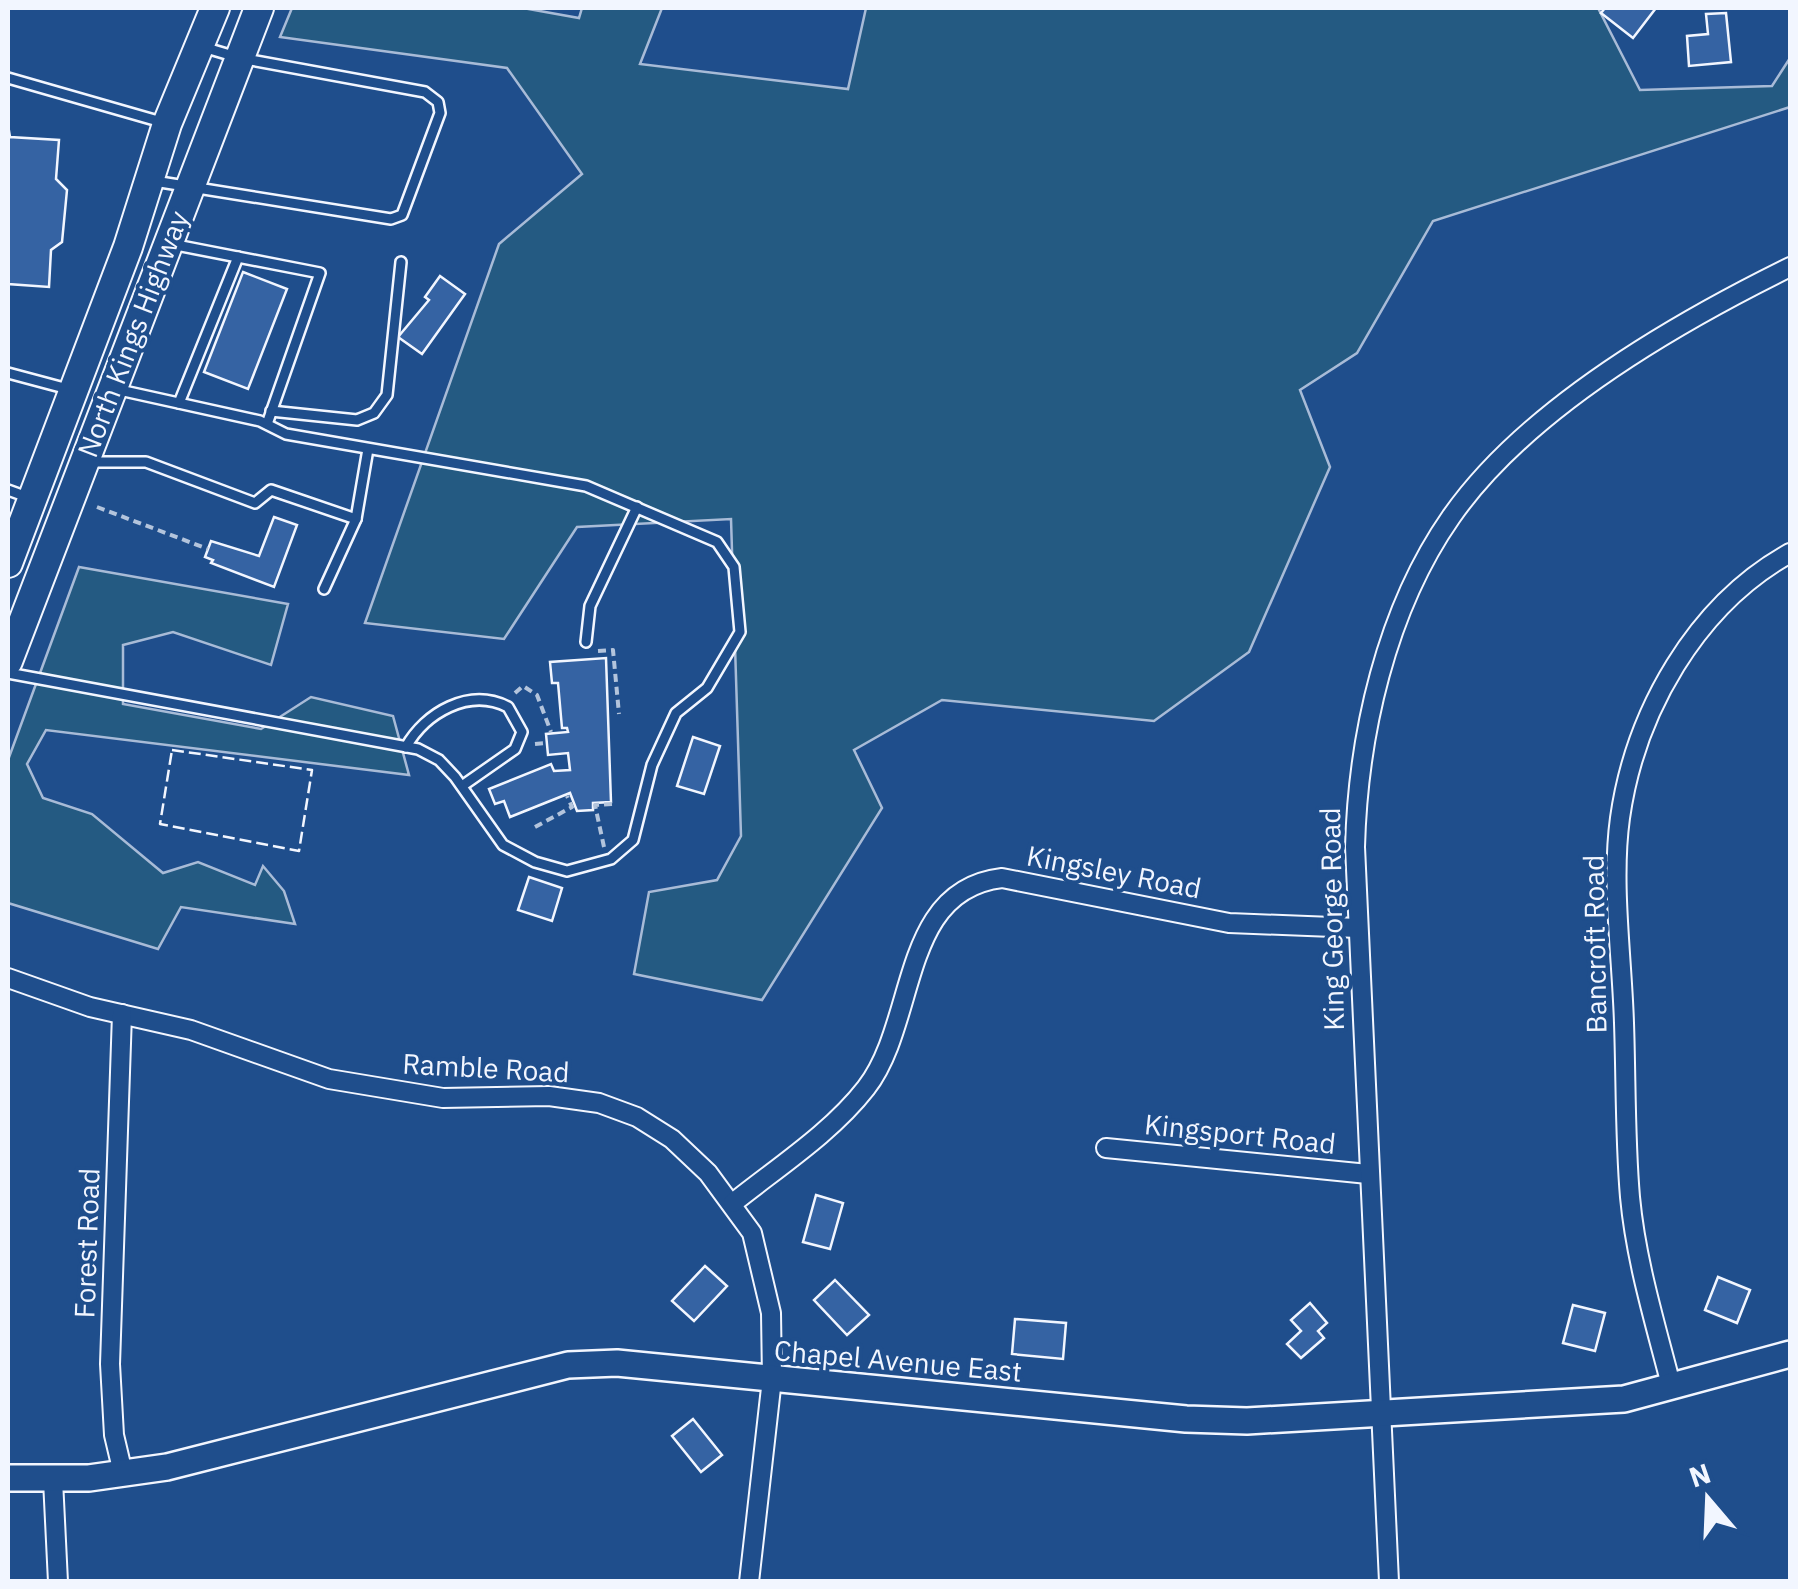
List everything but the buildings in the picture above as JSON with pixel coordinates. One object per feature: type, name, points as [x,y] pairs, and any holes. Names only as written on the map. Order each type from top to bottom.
[{"type":"main road","name":"North Kings Highway","points":[[8,563],[20,494],[76,392],[168,124],[215,8]]},
{"type":"main road","name":"North Kings Highway","points":[[8,661],[259,8]]},
{"type":"street","name":"King George Road","points":[[1388,1582],[1368,1174],[1356,810],[1365,735],[1396,628],[1425,561],[1452,516],[1488,470],[1587,388],[1663,338],[1790,267]]},
{"type":"street","name":"Bancroft Road","points":[[1672,1389],[1640,1267],[1630,1197],[1620,820],[1650,718],[1680,657],[1709,618],[1747,580],[1790,553]]},
{"type":"street","name":"Kingsley Road","points":[[734,1203],[843,1114],[868,1086],[894,1039],[933,916],[953,894],[978,881],[1002,878],[1229,923],[1358,928]]},
{"type":"street","name":"Ramble Road","points":[[8,978],[122,1014],[191,1030],[329,1079],[443,1098],[549,1096],[599,1103],[637,1116],[672,1139],[734,1203],[752,1233],[772,1313],[772,1379],[749,1582]]},
{"type":"street","name":"Forest Road","points":[[122,1014],[110,1364],[114,1435],[123,1473]]},
{"type":"street","name":"Kingsport Road","points":[[1106,1148],[1368,1174]]},
{"type":"street","name":"Chapel Avenue East","points":[[8,1478],[53,1480],[167,1467],[568,1365],[617,1362],[1186,1419],[1379,1415],[1624,1399],[1790,1354]]},
{"type":"street","points":[[53,1480],[58,1582]]},
{"type":"lane","points":[[150,180],[391,219],[402,215],[410,197],[440,113],[438,102],[425,92],[240,58],[201,46]]},
{"type":"lane","points":[[8,78],[168,124]]},
{"type":"lane","points":[[168,244],[320,273],[267,424]]},
{"type":"lane","points":[[179,403],[238,258]]},
{"type":"lane","points":[[271,411],[357,420],[374,413],[387,395],[401,262]]},
{"type":"lane","points":[[8,373],[76,392]]},
{"type":"lane","points":[[8,673],[406,747],[439,760],[503,845],[535,862],[567,871],[607,861],[633,840],[652,765],[676,713],[707,688],[740,632],[734,567],[717,542],[586,486],[286,434],[267,424],[112,388]]},
{"type":"lane","points":[[324,589],[356,519],[368,449]]},
{"type":"lane","points":[[84,462],[146,462],[255,504],[271,490],[356,519]]},
{"type":"lane","points":[[587,646],[590,606],[638,507]]},
{"type":"lane","points":[[406,747],[419,724],[438,710],[479,700],[508,708],[522,732],[515,749],[462,786]]},
{"type":"path","points":[[97,507],[208,549]]},
{"type":"path","points":[[587,646],[613,650],[618,714]]},
{"type":"path","points":[[515,693],[523,686],[536,695],[551,732]]},
{"type":"path","points":[[535,744],[547,743]]},
{"type":"path","points":[[535,826],[572,807],[567,796]]},
{"type":"path","points":[[607,861],[595,805],[612,804]]},
{"type":"shaded area","points":[[292,8],[523,8],[579,18],[582,8],[662,8],[640,64],[848,89],[866,8],[1598,8],[1640,90],[1772,86],[1790,58],[1790,107],[1433,221],[1357,353],[1300,390],[1330,467],[1249,652],[1154,721],[942,700],[854,750],[882,808],[762,1000],[634,974],[649,892],[717,880],[741,836],[731,519],[577,527],[504,639],[365,623],[499,244],[582,174],[507,68],[280,37]]},
{"type":"shaded area","points":[[79,567],[288,604],[271,665],[173,632],[123,645],[123,704],[261,729],[311,697],[393,716],[409,775],[46,730],[27,764],[43,798],[92,814],[163,873],[198,862],[255,885],[263,866],[284,891],[295,924],[181,907],[158,949],[8,903],[8,760]]},
{"type":"fence","points":[[172,750],[312,770],[299,851],[160,824],[172,750]]}]
